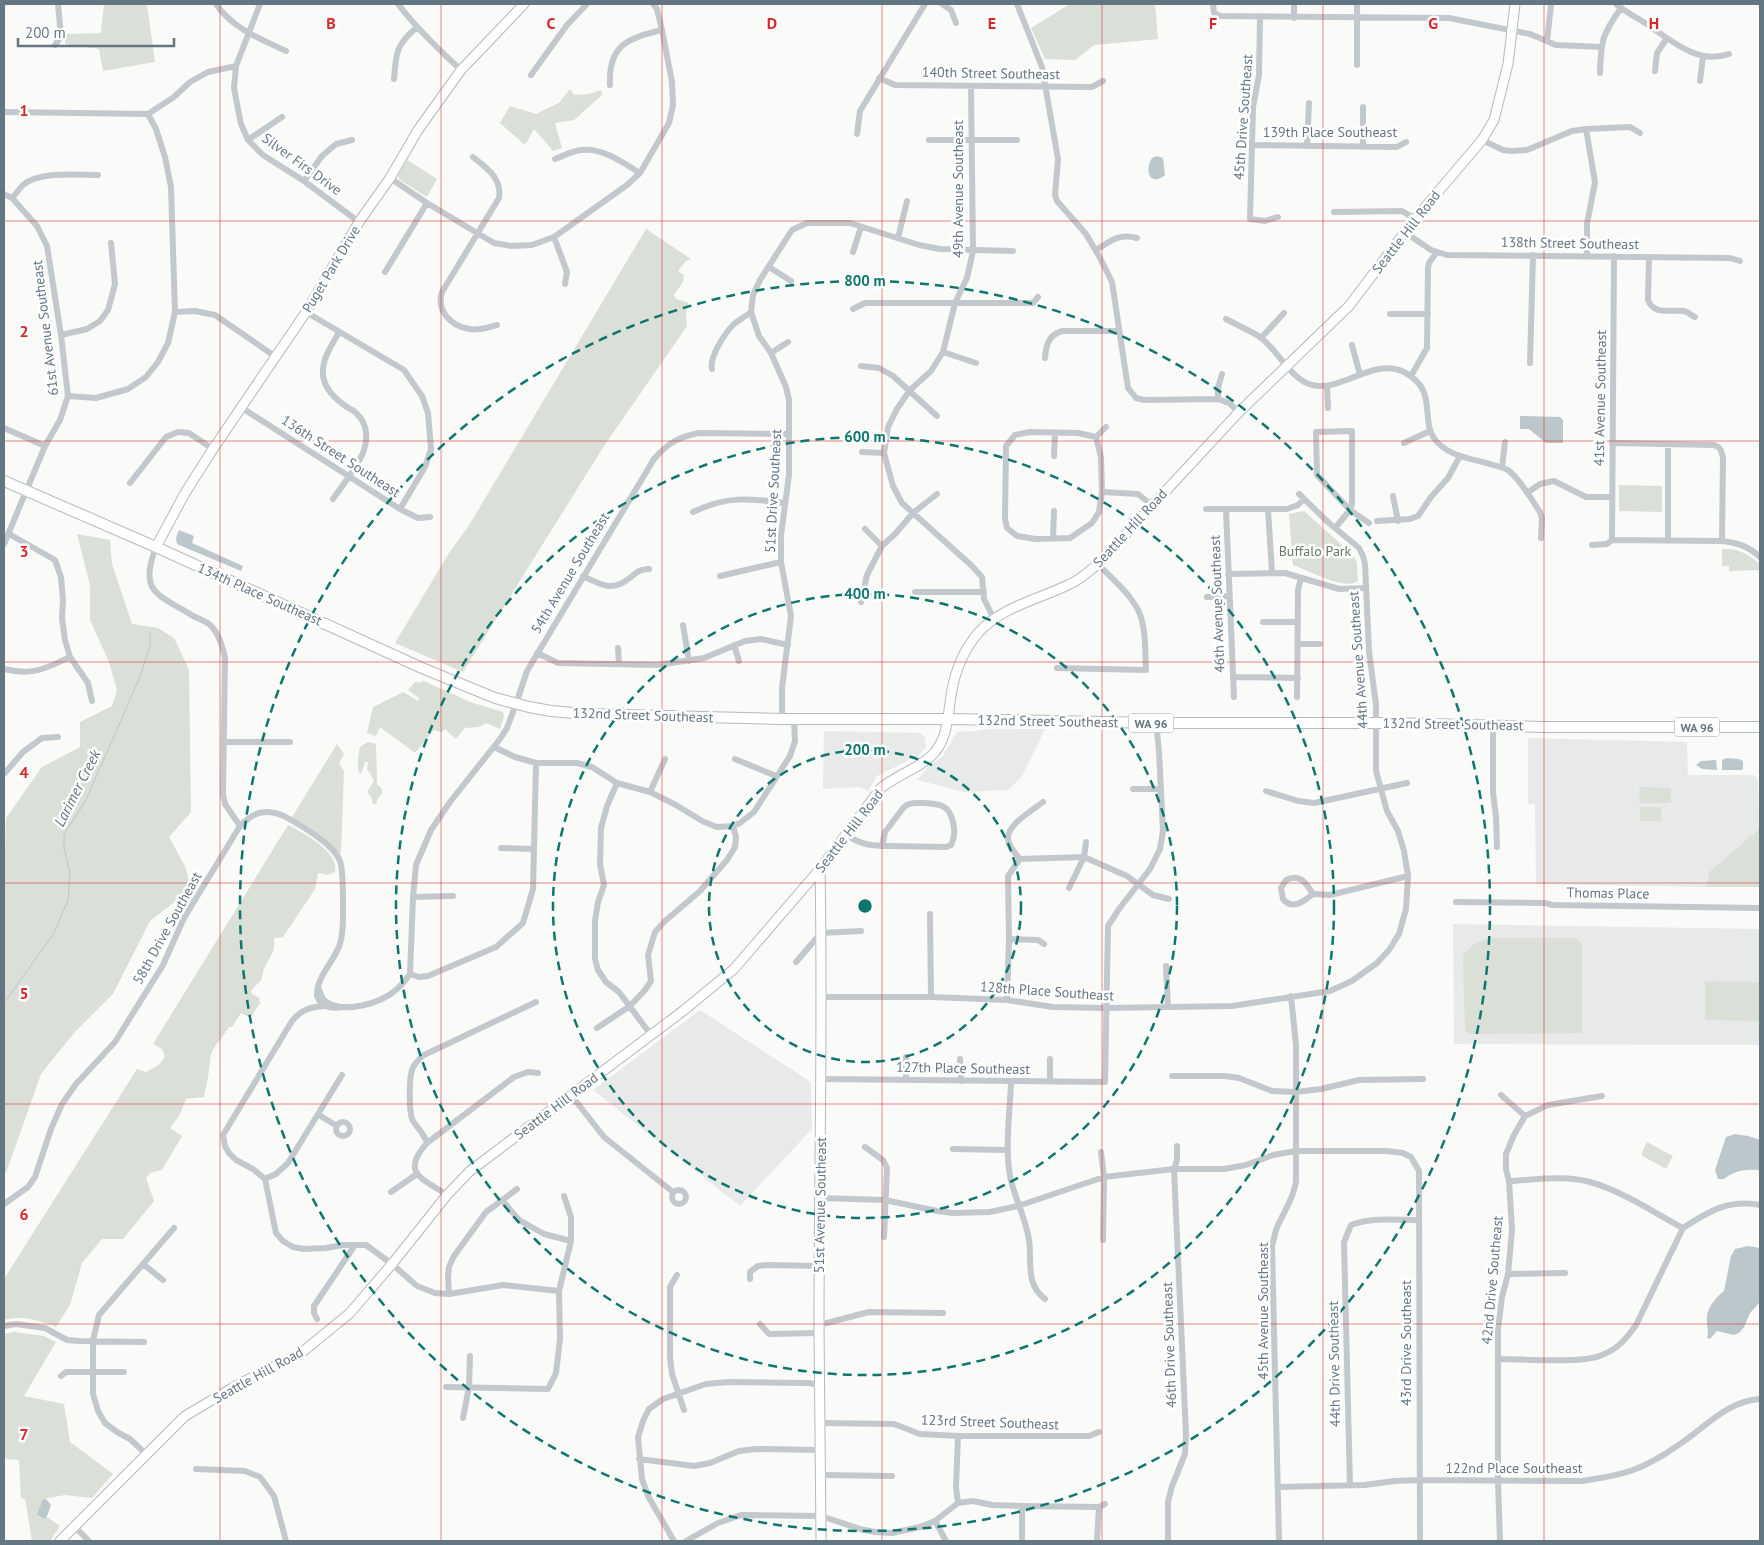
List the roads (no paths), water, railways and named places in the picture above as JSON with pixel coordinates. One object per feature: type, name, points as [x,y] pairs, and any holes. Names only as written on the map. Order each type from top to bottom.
[{"type":"main road","name":"Puget Park Drive","points":[[156,546],[185,493],[306,312],[418,130],[461,70],[524,4]]},
{"type":"main road","name":"Seattle Hill Road","points":[[60,1541],[186,1416],[238,1384],[300,1354],[350,1313],[447,1195],[470,1171],[683,1011],[734,969],[820,869],[881,788],[890,780],[921,764],[934,753],[940,743],[948,719],[956,672],[962,657],[980,631],[994,619],[1018,605],[1073,583],[1098,564],[1239,412],[1349,306],[1415,219],[1482,140],[1494,120],[1508,64],[1515,4]]},
{"type":"main road","name":"134th Place Southeast","points":[[4,481],[156,546],[422,668],[488,695],[516,704]]},
{"type":"main road","name":"132nd Street Southeast","points":[[516,704],[585,714],[782,718],[1156,723],[1376,722],[1493,726],[1760,727]]},
{"type":"main road","name":"51st Avenue Southeast","points":[[820,869],[820,1541]]},
{"type":"street","points":[[55,45],[61,36],[58,4]]},
{"type":"street","points":[[216,4],[227,18],[249,34],[286,51]]},
{"type":"street","name":"Silver Firs Drive","points":[[260,4],[236,66],[234,88],[241,124],[248,140],[263,155],[360,222]]},
{"type":"street","points":[[398,4],[416,28],[461,70]]},
{"type":"street","points":[[530,75],[567,25],[587,4]]},
{"type":"street","points":[[390,178],[427,203],[494,243],[511,246],[532,245],[554,237],[627,185],[640,173],[669,123],[674,105],[669,58],[657,9],[653,4]]},
{"type":"street","points":[[857,134],[860,111],[925,4]]},
{"type":"street","points":[[942,4],[951,10],[956,22]]},
{"type":"street","points":[[1017,4],[1042,67],[1058,159],[1055,194],[1057,201],[1086,234],[1112,282],[1128,388],[1136,398],[1158,401],[1218,399],[1228,403],[1239,412]]},
{"type":"street","points":[[1213,4],[1214,13],[1217,15],[1294,18],[1449,18],[1511,30],[1547,40],[1556,45],[1601,47]]},
{"type":"street","points":[[1294,4],[1294,18]]},
{"type":"street","points":[[1357,4],[1357,65]]},
{"type":"street","points":[[1547,40],[1551,5]]},
{"type":"street","points":[[1600,73],[1601,47],[1605,33],[1619,6],[1682,49],[1703,56],[1720,57],[1730,54]]},
{"type":"street","name":"45th Drive Southeast","points":[[1260,17],[1259,75],[1253,108],[1250,219],[1265,221],[1278,217]]},
{"type":"street","points":[[394,79],[398,47],[416,28]]},
{"type":"street","points":[[610,85],[609,74],[612,59],[621,47],[638,36],[662,30]]},
{"type":"street","points":[[1655,71],[1657,53],[1667,38]]},
{"type":"street","points":[[1700,81],[1703,56]]},
{"type":"street","points":[[4,112],[148,114],[174,97],[190,82],[208,72],[236,66]]},
{"type":"street","name":"140th Street Southeast","points":[[879,78],[895,85],[1092,87],[1103,81]]},
{"type":"street","name":"49th Avenue Southeast","points":[[971,86],[973,251],[967,278],[954,302],[943,352],[931,372],[910,390],[897,409],[888,427],[884,453],[893,486],[902,503],[982,577],[984,599],[994,619]]},
{"type":"street","points":[[1307,146],[1308,103]]},
{"type":"street","points":[[1363,107],[1363,147]]},
{"type":"street","points":[[68,396],[96,398],[128,389],[146,376],[158,362],[168,343],[175,312],[171,187],[165,157],[156,129],[148,114]]},
{"type":"street","points":[[248,140],[282,118]]},
{"type":"street","points":[[1482,140],[1503,150],[1512,151],[1527,150],[1572,131],[1586,129],[1630,127],[1640,133]]},
{"type":"street","points":[[1586,129],[1595,182],[1587,224],[1586,255]]},
{"type":"street","points":[[304,182],[322,156],[336,144],[352,140]]},
{"type":"street","points":[[930,140],[1017,140]]},
{"type":"street","name":"139th Place Southeast","points":[[1253,146],[1397,147],[1406,142]]},
{"type":"street","points":[[554,158],[582,150],[599,152],[620,161],[640,173]]},
{"type":"street","points":[[473,156],[494,176],[500,191],[478,233],[442,292],[440,299],[441,308],[446,318],[470,330],[497,325]]},
{"type":"street","points":[[4,194],[12,198],[24,184],[37,178],[60,175],[98,175]]},
{"type":"street","name":"61st Avenue Southeast","points":[[4,544],[45,446],[60,420],[68,396],[61,335],[47,246],[37,226],[12,198]]},
{"type":"street","points":[[898,238],[907,201]]},
{"type":"street","points":[[385,272],[427,203]]},
{"type":"street","points":[[1334,212],[1402,211],[1415,219]]},
{"type":"street","points":[[712,369],[711,363],[719,344],[734,324],[751,312],[753,295],[788,236],[798,226],[807,223],[841,222],[919,245],[940,249],[1014,251]]},
{"type":"street","points":[[852,252],[861,227]]},
{"type":"street","name":"138th Street Southeast","points":[[1406,233],[1437,252],[1447,254],[1730,258],[1740,261]]},
{"type":"street","points":[[1096,250],[1121,235],[1136,238]]},
{"type":"street","points":[[554,237],[567,272],[565,284]]},
{"type":"street","points":[[61,335],[87,329],[100,321],[108,310],[115,284],[111,243]]},
{"type":"street","points":[[1411,376],[1427,348],[1428,268],[1429,262],[1437,252]]},
{"type":"street","points":[[1530,362],[1533,254]]},
{"type":"street","name":"41st Avenue Southeast","points":[[1612,540],[1614,256]]},
{"type":"street","points":[[1649,257],[1648,300],[1650,304],[1658,310],[1686,311],[1695,317]]},
{"type":"street","points":[[769,267],[791,281]]},
{"type":"street","points":[[853,309],[865,302],[1033,303],[1038,297]]},
{"type":"street","points":[[175,312],[195,311],[216,315],[276,357]]},
{"type":"street","points":[[306,312],[404,370],[422,396],[428,413],[431,449],[425,467],[400,509]]},
{"type":"street","name":"51st Drive Southeast","points":[[751,312],[759,336],[770,353],[786,387],[789,400],[789,475],[781,535],[781,562],[791,616],[782,688],[782,718]]},
{"type":"street","points":[[1261,338],[1284,313]]},
{"type":"street","points":[[1390,314],[1428,314]]},
{"type":"street","points":[[1226,319],[1261,338],[1306,383],[1327,386],[1376,370],[1391,368],[1411,376],[1426,396],[1430,431],[1434,438],[1446,450],[1460,456],[1502,467],[1511,473],[1540,512],[1542,518],[1541,538]]},
{"type":"street","points":[[1045,358],[1049,339],[1062,331],[1119,331]]},
{"type":"street","points":[[333,500],[364,453],[366,433],[358,414],[337,400],[329,392],[323,376],[323,365],[326,355],[339,332]]},
{"type":"street","points":[[770,353],[788,342]]},
{"type":"street","points":[[1352,345],[1360,375]]},
{"type":"street","points":[[943,352],[976,362]]},
{"type":"street","points":[[861,366],[879,368],[893,376],[937,416]]},
{"type":"street","points":[[1218,399],[1218,388],[1222,374]]},
{"type":"street","points":[[1327,386],[1328,408]]},
{"type":"street","name":"136th Street Southeast","points":[[242,408],[400,509],[418,518],[430,517]]},
{"type":"street","points":[[1096,437],[1106,427]]},
{"type":"street","points":[[4,428],[45,446]]},
{"type":"street","points":[[1335,528],[1350,510],[1352,431],[1316,432],[1317,475],[1350,510],[1369,523]]},
{"type":"street","points":[[1404,442],[1430,431]]},
{"type":"street","points":[[130,482],[166,438],[178,432],[189,433],[213,449]]},
{"type":"street","points":[[1030,432],[1078,433],[1096,437],[1101,457],[1102,492],[1099,512],[1092,523],[1070,538],[1036,539],[1017,536],[1007,528],[1005,518],[1006,446],[1015,435],[1030,432]]},
{"type":"street","name":"54th Avenue Southeast","points":[[410,974],[416,865],[431,830],[507,728],[527,671],[654,459],[666,445],[685,436],[699,433],[789,434]]},
{"type":"street","points":[[1054,456],[1055,433]]},
{"type":"street","points":[[1502,467],[1506,442]]},
{"type":"street","points":[[1612,443],[1718,446],[1723,458],[1722,542]]},
{"type":"street","points":[[1668,445],[1668,541]]},
{"type":"street","points":[[862,452],[884,453]]},
{"type":"street","points":[[1377,521],[1398,521],[1418,516],[1431,497],[1448,478],[1460,456]]},
{"type":"street","points":[[1527,493],[1540,484],[1554,480],[1586,497],[1612,497]]},
{"type":"street","points":[[1102,492],[1132,492],[1138,494],[1152,505]]},
{"type":"street","points":[[861,602],[868,575],[882,546],[913,514],[937,494]]},
{"type":"street","name":"44th Avenue Southeast","points":[[1268,510],[1287,509],[1298,505],[1302,496],[1359,548],[1363,556],[1369,651],[1376,704],[1376,771],[1387,811],[1398,831],[1404,851],[1408,876],[1406,909],[1399,934],[1389,950],[1377,963],[1358,977],[1330,991]]},
{"type":"street","points":[[1393,496],[1398,521]]},
{"type":"street","points":[[693,512],[709,504],[729,499],[754,498],[784,503]]},
{"type":"street","points":[[1206,509],[1268,510],[1272,572]]},
{"type":"street","name":"46th Avenue Southeast","points":[[1226,510],[1234,697]]},
{"type":"street","points":[[1053,538],[1054,511]]},
{"type":"street","points":[[865,529],[882,546]]},
{"type":"street","points":[[9,534],[55,560],[61,577],[62,618],[70,657],[88,683],[92,701]]},
{"type":"street","points":[[1592,545],[1607,544],[1612,540],[1722,542],[1746,546],[1760,557]]},
{"type":"street","points":[[156,546],[148,570],[153,591],[210,626],[220,640],[225,656],[223,794],[225,804],[240,826],[248,817],[259,812],[271,811],[304,828],[329,845],[340,861],[343,892],[343,931],[340,946],[318,987],[316,996],[324,1006]]},
{"type":"street","points":[[720,576],[781,562]]},
{"type":"street","points":[[1057,668],[1146,670],[1143,629],[1139,612],[1129,597],[1098,564]]},
{"type":"street","points":[[583,576],[604,586],[611,586],[625,581],[640,569],[649,569]]},
{"type":"street","points":[[1228,574],[1285,573],[1339,589],[1366,588]]},
{"type":"street","points":[[1297,697],[1298,590],[1301,578]]},
{"type":"street","points":[[915,592],[984,592]]},
{"type":"street","points":[[1208,597],[1229,596]]},
{"type":"street","points":[[1263,622],[1298,622]]},
{"type":"street","points":[[682,625],[689,661]]},
{"type":"street","points":[[537,653],[558,663],[658,665],[704,658],[745,641],[761,639],[788,644]]},
{"type":"street","points":[[1298,644],[1320,644]]},
{"type":"street","points":[[734,645],[739,661]]},
{"type":"street","points":[[618,648],[619,664]]},
{"type":"street","points":[[4,669],[32,672],[47,668],[70,657]]},
{"type":"street","points":[[1233,677],[1298,678]]},
{"type":"street","points":[[494,746],[515,757],[536,763],[578,763],[592,767],[617,783],[650,792],[704,822],[717,827],[733,826],[754,812],[790,756],[795,741],[794,717]]},
{"type":"street","points":[[1106,1008],[1108,926],[1150,869],[1160,849],[1163,831],[1156,723]]},
{"type":"street","points":[[1493,726],[1493,793],[1496,817],[1496,847]]},
{"type":"street","points":[[4,774],[23,752],[42,738],[58,737]]},
{"type":"street","points":[[224,742],[290,742]]},
{"type":"street","points":[[650,792],[665,759]]},
{"type":"street","points":[[735,759],[776,776]]},
{"type":"street","points":[[536,763],[533,889],[523,923],[496,947],[428,976],[418,977],[410,974],[397,989],[378,1001],[365,1005],[311,1008],[298,1014],[223,1135],[228,1153],[236,1160],[253,1169],[264,1180],[276,1233],[282,1241],[293,1247],[304,1249],[366,1245],[417,1286],[435,1294],[449,1294],[503,1285],[558,1291]]},
{"type":"street","points":[[617,783],[607,806],[601,828],[600,864],[604,884],[594,921],[594,947],[598,970],[606,982],[619,992],[651,1035]]},
{"type":"street","points":[[1266,791],[1298,801],[1314,803],[1407,783]]},
{"type":"street","points":[[1133,790],[1161,789]]},
{"type":"street","points":[[1020,859],[1008,839],[1009,833],[1012,826],[1043,802]]},
{"type":"street","points":[[846,835],[868,845],[882,846],[946,847],[952,845],[956,832],[949,809],[932,803],[912,803],[904,806],[885,832],[882,846]]},
{"type":"street","name":"58th Drive Southeast","points":[[4,1204],[28,1187],[35,1177],[51,1129],[62,1104],[76,1084],[115,1042],[164,965],[184,918],[240,826]]},
{"type":"street","points":[[597,1028],[630,1006],[645,990],[650,980],[648,955],[654,932],[665,920],[700,891],[727,860],[735,847],[736,837],[733,826]]},
{"type":"street","points":[[1069,888],[1084,857],[1086,842]]},
{"type":"street","points":[[501,848],[534,849]]},
{"type":"street","points":[[1020,859],[1084,857],[1119,872],[1153,895],[1169,899]]},
{"type":"street","points":[[1007,1000],[1009,939],[1008,876],[1020,859]]},
{"type":"street","points":[[1313,894],[1306,882],[1296,877],[1286,880],[1281,888],[1283,899],[1290,905],[1298,905],[1313,894],[1330,894],[1408,876]]},
{"type":"street","points":[[413,897],[453,896]]},
{"type":"street","name":"Thomas Place","points":[[1456,902],[1760,908]]},
{"type":"street","points":[[930,914],[930,997]]},
{"type":"street","points":[[796,962],[821,933],[861,931]]},
{"type":"street","points":[[1009,939],[1038,940],[1044,944]]},
{"type":"street","points":[[1166,966],[1168,1008]]},
{"type":"street","points":[[318,987],[325,1001],[343,1007]]},
{"type":"street","name":"128th Place Southeast","points":[[821,997],[930,997],[1007,1000],[1053,1007],[1168,1008],[1232,1006],[1330,991]]},
{"type":"street","name":"45th Avenue Southeast","points":[[1280,1541],[1272,1246],[1278,1224],[1293,1195],[1296,1182],[1296,1045],[1292,996]]},
{"type":"street","points":[[427,1143],[412,1119],[411,1072],[416,1063],[424,1054],[536,1002]]},
{"type":"street","name":"127th Place Southeast","points":[[821,1079],[1105,1082],[1106,1008]]},
{"type":"street","points":[[906,1057],[906,1080]]},
{"type":"street","points":[[960,1059],[961,1080]]},
{"type":"street","points":[[1050,1059],[1050,1082]]},
{"type":"street","points":[[447,1195],[417,1174],[414,1166],[417,1154],[427,1143],[514,1077],[528,1072],[538,1074]]},
{"type":"street","points":[[264,1180],[276,1174],[288,1163],[342,1075]]},
{"type":"street","points":[[1172,1076],[1225,1076],[1239,1078],[1272,1090],[1296,1092],[1320,1089],[1359,1080],[1423,1079]]},
{"type":"street","points":[[1011,1082],[1008,1150],[1011,1179],[1029,1239],[1030,1273],[1035,1290],[1045,1299]]},
{"type":"street","points":[[1501,1095],[1525,1116],[1548,1104],[1602,1096]]},
{"type":"street","points":[[571,1096],[604,1137],[673,1192]]},
{"type":"street","points":[[319,1115],[337,1126]]},
{"type":"street","name":"42nd Drive Southeast","points":[[1500,1541],[1498,1481],[1499,1322],[1502,1297],[1508,1274],[1512,1230],[1506,1154],[1525,1116]]},
{"type":"street","name":"46th Drive Southeast","points":[[1168,1541],[1168,1502],[1184,1454],[1186,1435],[1174,1169],[1177,1160],[1177,1146]]},
{"type":"street","points":[[865,1147],[883,1160],[887,1168],[884,1237]]},
{"type":"street","points":[[953,1149],[1008,1150]]},
{"type":"street","points":[[820,1198],[885,1200],[953,1213],[990,1212],[1018,1206],[1104,1177],[1174,1169],[1224,1169],[1246,1165],[1273,1155],[1296,1151]]},
{"type":"street","name":"43rd Drive Southeast","points":[[1296,1151],[1387,1151],[1403,1153],[1411,1157],[1419,1171],[1420,1541]]},
{"type":"street","points":[[1101,1152],[1104,1177],[1103,1240]]},
{"type":"street","points":[[391,1192],[417,1174]]},
{"type":"street","points":[[1509,1181],[1569,1179],[1590,1182],[1620,1194],[1683,1228]]},
{"type":"street","points":[[449,1294],[449,1267],[454,1256],[486,1212],[517,1189]]},
{"type":"street","points":[[446,1387],[548,1389],[556,1373],[560,1339],[558,1291],[571,1241],[571,1217],[564,1196]]},
{"type":"street","points":[[502,1200],[519,1220],[544,1234],[571,1241]]},
{"type":"street","points":[[1499,1359],[1580,1359],[1601,1356],[1617,1348],[1636,1325],[1683,1228],[1714,1209],[1747,1202],[1760,1205]]},
{"type":"street","name":"44th Drive Southeast","points":[[1350,1486],[1344,1242],[1352,1225],[1360,1222],[1370,1220],[1418,1220]]},
{"type":"street","points":[[146,1454],[130,1439],[105,1423],[98,1411],[93,1394],[93,1340],[99,1315],[174,1228]]},
{"type":"street","points":[[317,1319],[314,1313],[314,1306],[355,1245]]},
{"type":"street","points":[[143,1264],[163,1280]]},
{"type":"street","points":[[750,1279],[750,1272],[758,1266],[820,1266]]},
{"type":"street","points":[[1508,1274],[1566,1273]]},
{"type":"street","points":[[676,1275],[670,1287],[670,1358],[672,1374],[684,1410]]},
{"type":"street","points":[[760,1324],[769,1334],[819,1329],[869,1312],[943,1313]]},
{"type":"street","points":[[4,1326],[16,1324],[45,1328],[67,1340],[80,1342],[93,1340],[144,1342]]},
{"type":"street","points":[[463,1418],[469,1387],[470,1356]]},
{"type":"street","points":[[61,1376],[66,1372],[124,1372]]},
{"type":"street","points":[[674,1541],[648,1496],[642,1479],[638,1437],[649,1409],[663,1399],[706,1384],[729,1382],[810,1384],[819,1386]]},
{"type":"street","name":"122nd Place Southeast","points":[[1278,1488],[1350,1486],[1420,1480],[1583,1481],[1634,1470],[1676,1447],[1718,1414],[1737,1405],[1760,1399]]},
{"type":"street","name":"123rd Street Southeast","points":[[820,1423],[894,1424],[920,1434],[958,1436],[1089,1436],[1100,1432]]},
{"type":"street","points":[[958,1436],[956,1487],[958,1504]]},
{"type":"street","points":[[639,1459],[694,1466],[710,1463],[739,1451],[756,1449],[820,1450]]},
{"type":"street","points":[[196,1469],[245,1471],[260,1477],[274,1496],[286,1541]]},
{"type":"street","points":[[820,1475],[892,1476]]},
{"type":"street","points":[[686,1541],[718,1523],[742,1515],[821,1516],[875,1532],[892,1533],[934,1521],[958,1504],[973,1501],[992,1505],[1022,1506],[1102,1505],[1097,1541]]},
{"type":"street","points":[[1022,1506],[1022,1541]]},
{"type":"street","points":[[934,1521],[946,1541]]},
{"type":"street","points":[[74,1526],[89,1541]]},
{"type":"waterway","name":"Larimer Creek","points":[[4,1003],[54,933],[68,900],[70,873],[64,848],[64,834],[86,800],[139,679],[150,647],[150,632]]},
{"type":"park label","name":"Buffalo Park","points":[[1315,551]]}]
